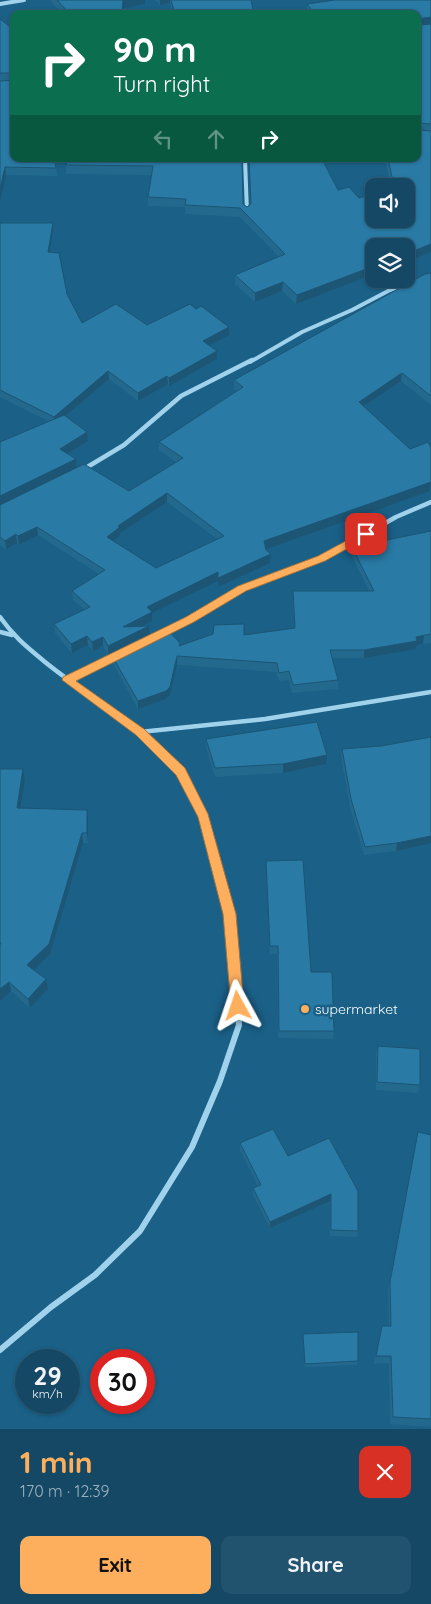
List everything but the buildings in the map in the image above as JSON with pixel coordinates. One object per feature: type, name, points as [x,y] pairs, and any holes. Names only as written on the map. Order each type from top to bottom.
[{"type":"street","points":[[0,4],[24,0]]},
{"type":"street","points":[[245,162],[247,212]]},
{"type":"street","points":[[79,472],[124,445],[181,396],[302,332],[396,288]]},
{"type":"street","points":[[155,637],[190,620],[242,588],[322,558],[396,517],[431,502]]},
{"type":"street","points":[[0,617],[12,635],[67,680],[140,732],[180,772],[204,817],[230,914],[239,1025],[220,1081],[192,1147],[140,1231],[95,1275],[52,1306],[0,1350]]},
{"type":"street","points":[[0,632],[12,635]]},
{"type":"street","points":[[67,680],[120,654]]},
{"type":"street","points":[[140,732],[265,719],[431,692]]},
{"type":"place","name":"supermarket","points":[[305,1009]]},
{"type":"route","points":[[238,1006],[230,914],[204,817],[180,772],[140,732],[67,680],[190,620],[242,588],[322,558],[366,534]]}]
